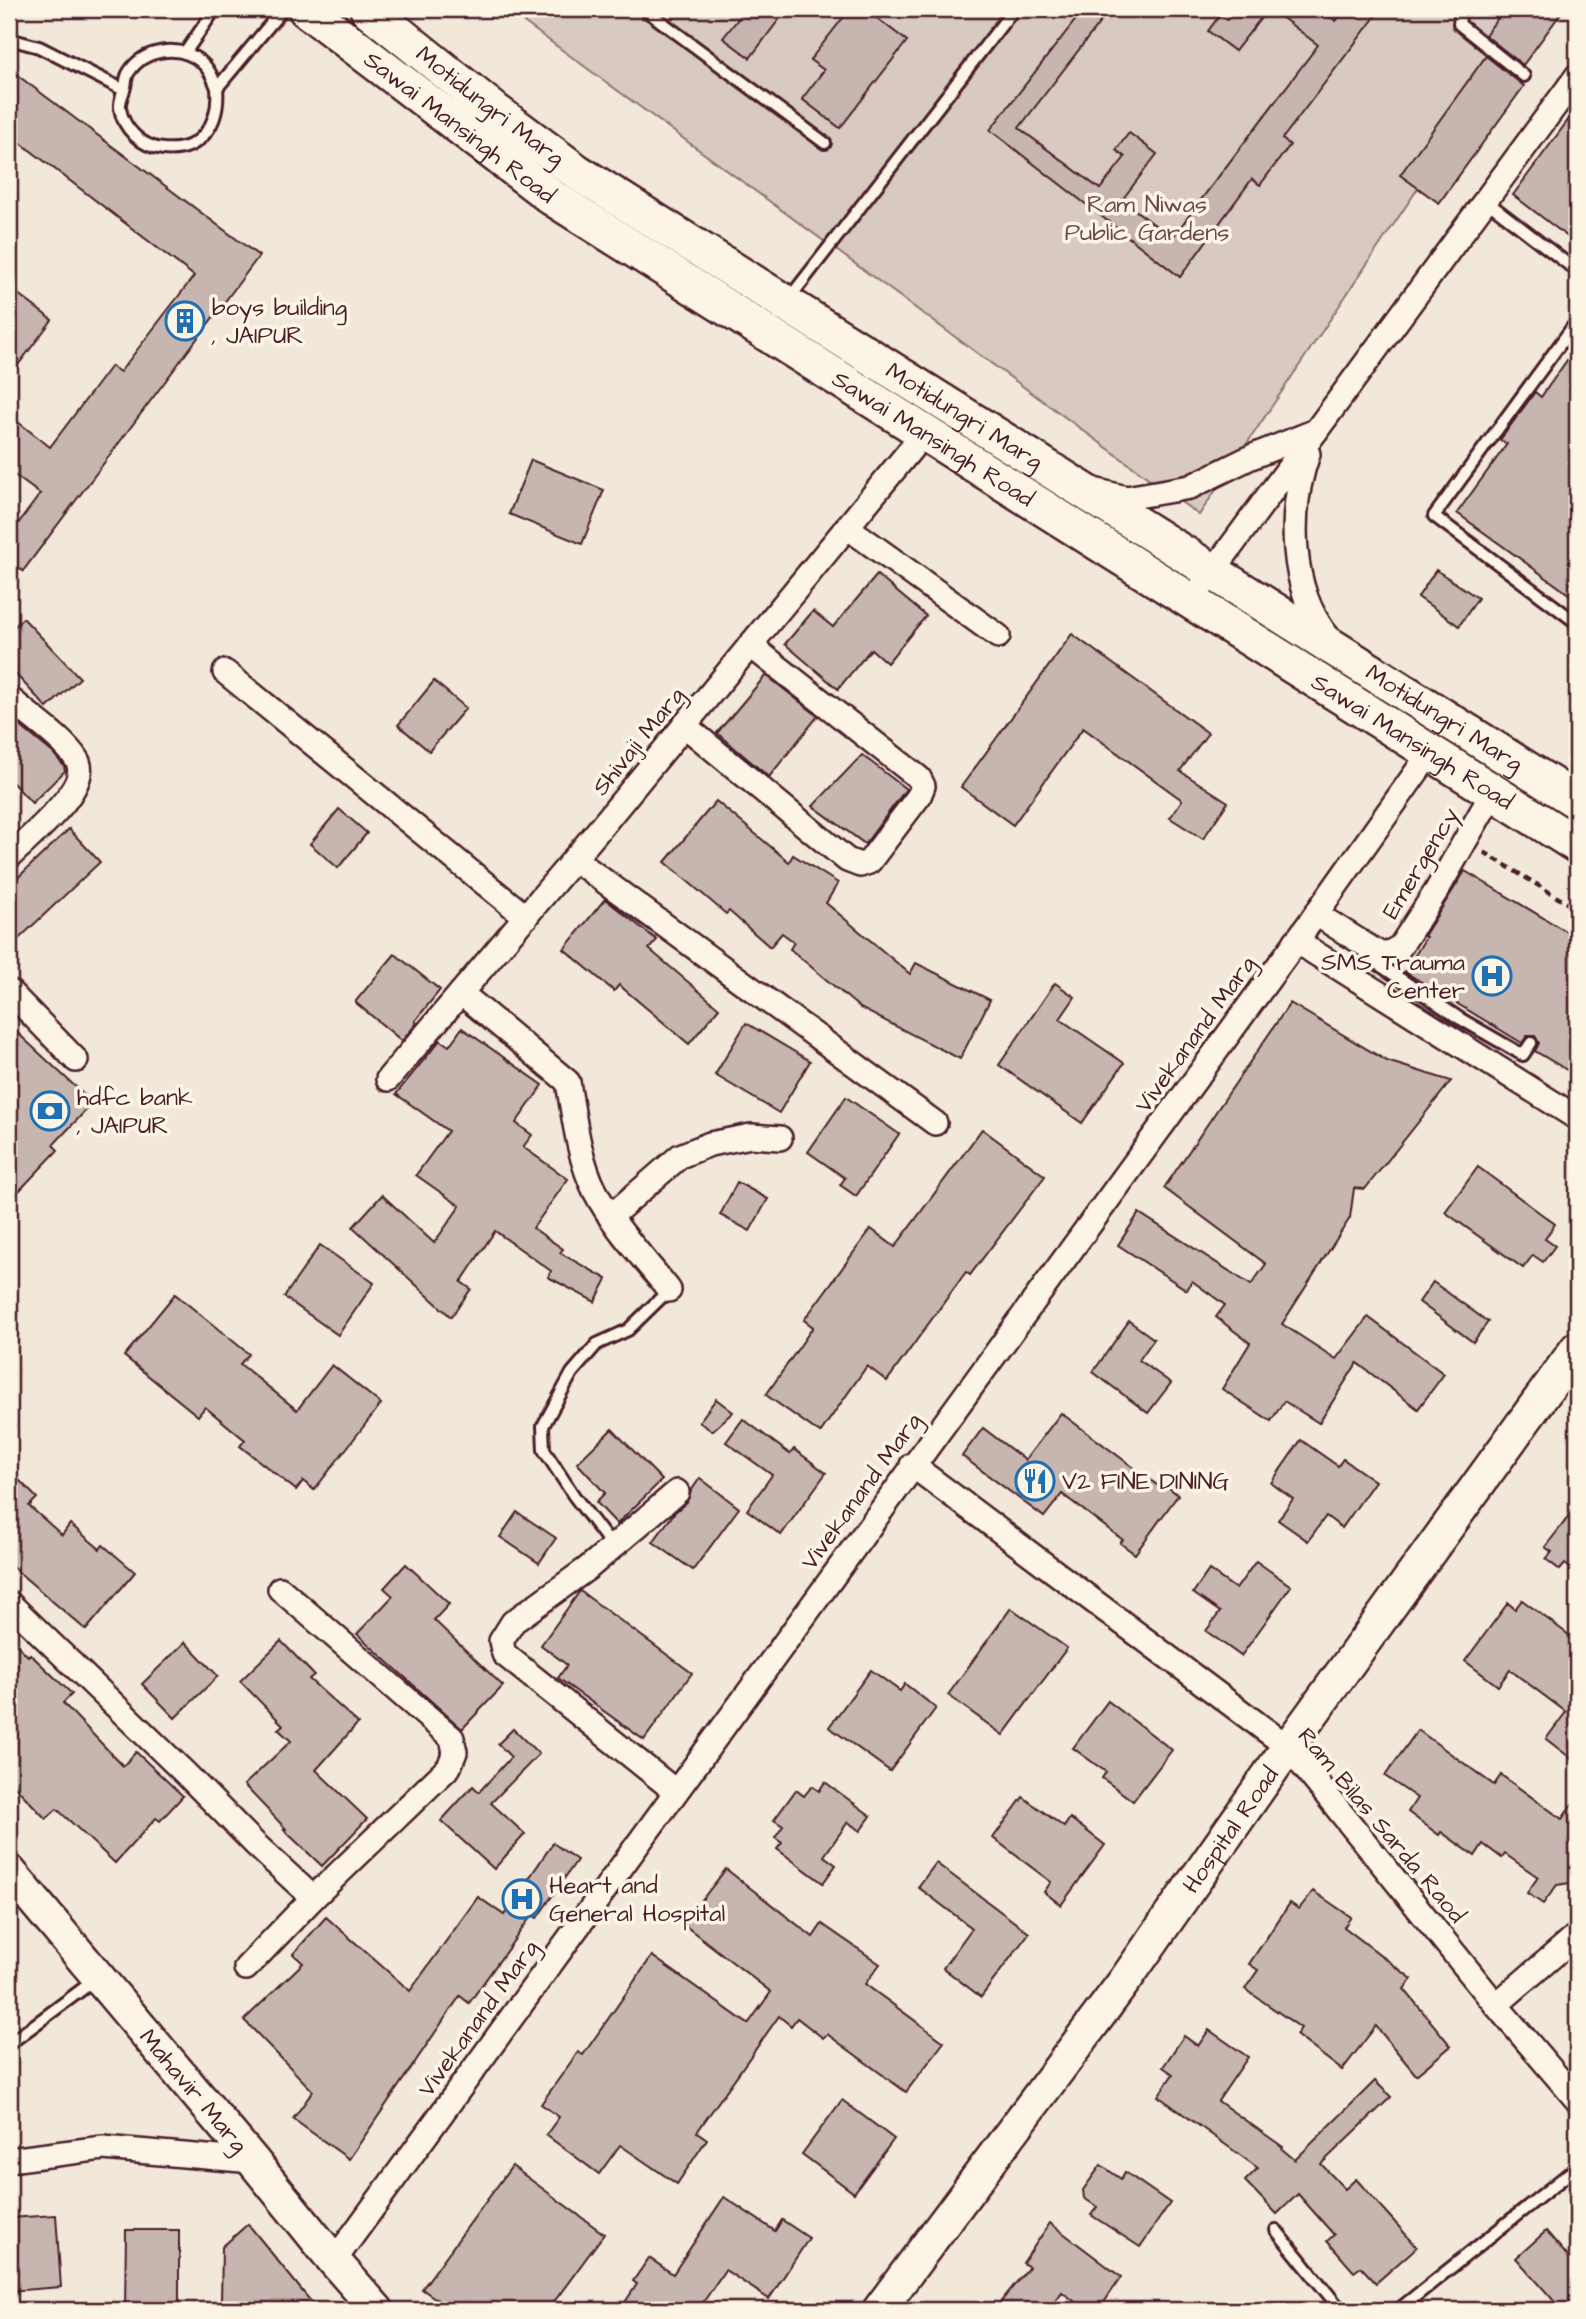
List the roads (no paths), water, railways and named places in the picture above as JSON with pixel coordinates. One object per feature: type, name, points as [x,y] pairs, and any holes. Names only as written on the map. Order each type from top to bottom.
[{"type":"main road","name":"Sawai Mansingh Road","points":[[306,9],[553,198],[1577,845]]},
{"type":"main road","name":"Motidungri Marg","points":[[381,15],[495,111],[577,172],[1577,800]]},
{"type":"street","points":[[1191,601],[1577,76]]},
{"type":"street","points":[[1078,486],[1126,498],[1189,487],[1251,457],[1316,431]]},
{"type":"street","points":[[1316,431],[1300,477],[1293,526],[1305,596],[1315,621],[1337,649]]},
{"type":"street","name":"Shivaji Marg","points":[[388,1079],[526,917],[925,432]]},
{"type":"street","points":[[847,527],[998,636]]},
{"type":"street","points":[[684,725],[847,860],[860,865],[869,862],[919,796],[923,786],[919,778],[750,645]]},
{"type":"street","points":[[225,672],[526,917]]},
{"type":"street","points":[[9,698],[65,746],[78,762],[79,778],[69,798],[9,857]]},
{"type":"street","name":"Vivekanand Marg","points":[[334,2261],[1296,941],[1430,753]]},
{"type":"street","name":"Emergency","points":[[1313,917],[1384,956],[1400,947],[1493,792]]},
{"type":"street","points":[[574,859],[935,1123]]},
{"type":"street","points":[[1296,941],[1577,1118]]},
{"type":"street","points":[[9,991],[76,1060]]},
{"type":"street","points":[[461,993],[568,1082],[576,1130],[594,1189],[610,1217],[669,1290]]},
{"type":"street","points":[[610,1217],[680,1156],[710,1144],[751,1136],[780,1138]]},
{"type":"street","name":"Hospital Road","points":[[879,2310],[1126,1979],[1288,1747],[1577,1348]]},
{"type":"street","name":"Ram Bilas Sarda Raod","points":[[912,1465],[1288,1747],[1496,2005],[1577,2100]]},
{"type":"street","points":[[675,1791],[504,1654],[501,1641],[513,1622],[588,1568],[677,1492]]},
{"type":"street","points":[[246,1968],[313,1898],[449,1768],[455,1752],[452,1738],[280,1589]]},
{"type":"street","points":[[9,1603],[313,1898]]},
{"type":"street","name":"Mahavir Marg","points":[[9,1871],[377,2310]]},
{"type":"street","points":[[1496,2005],[1577,1935]]},
{"type":"street","points":[[9,2160],[103,2148],[253,2161]]},
{"type":"lane","points":[[185,53],[215,9]]},
{"type":"lane","points":[[217,88],[283,9]]},
{"type":"lane","points":[[644,9],[825,143]]},
{"type":"lane","points":[[786,302],[1014,9]]},
{"type":"lane","points":[[1461,9],[1459,24],[1524,76]]},
{"type":"lane","points":[[9,39],[39,47],[124,90]]},
{"type":"lane","points":[[167,50],[185,53],[200,61],[211,72],[217,88],[219,104],[215,120],[206,134],[193,144],[177,149],[160,149],[145,144],[132,134],[120,105],[127,74],[138,62],[152,53],[167,50]]},
{"type":"lane","points":[[1486,201],[1577,271]]},
{"type":"lane","points":[[1577,321],[1434,516],[1577,623]]},
{"type":"lane","points":[[1313,917],[1459,1018],[1523,1055],[1531,1043]]},
{"type":"lane","points":[[613,1547],[574,1496],[544,1450],[543,1426],[572,1373],[597,1344],[628,1330],[669,1290]]},
{"type":"lane","points":[[9,2044],[98,1977]]},
{"type":"lane","points":[[1398,2310],[1577,2167]]},
{"type":"lane","points":[[1276,2230],[1341,2310]]},
{"type":"place","name":"boys building , JAIPUR","points":[[185,321]]},
{"type":"place","name":"SMS Trauma Center","points":[[1492,976]]},
{"type":"place","name":"hdfc bank , JAIPUR","points":[[50,1111]]},
{"type":"place","name":"V2 FINE DINING","points":[[1035,1481]]},
{"type":"place","name":"Heart and General Hospital","points":[[522,1899]]},
{"type":"park label","name":"Ram Niwas Public Gardens","points":[[1147,218]]}]
